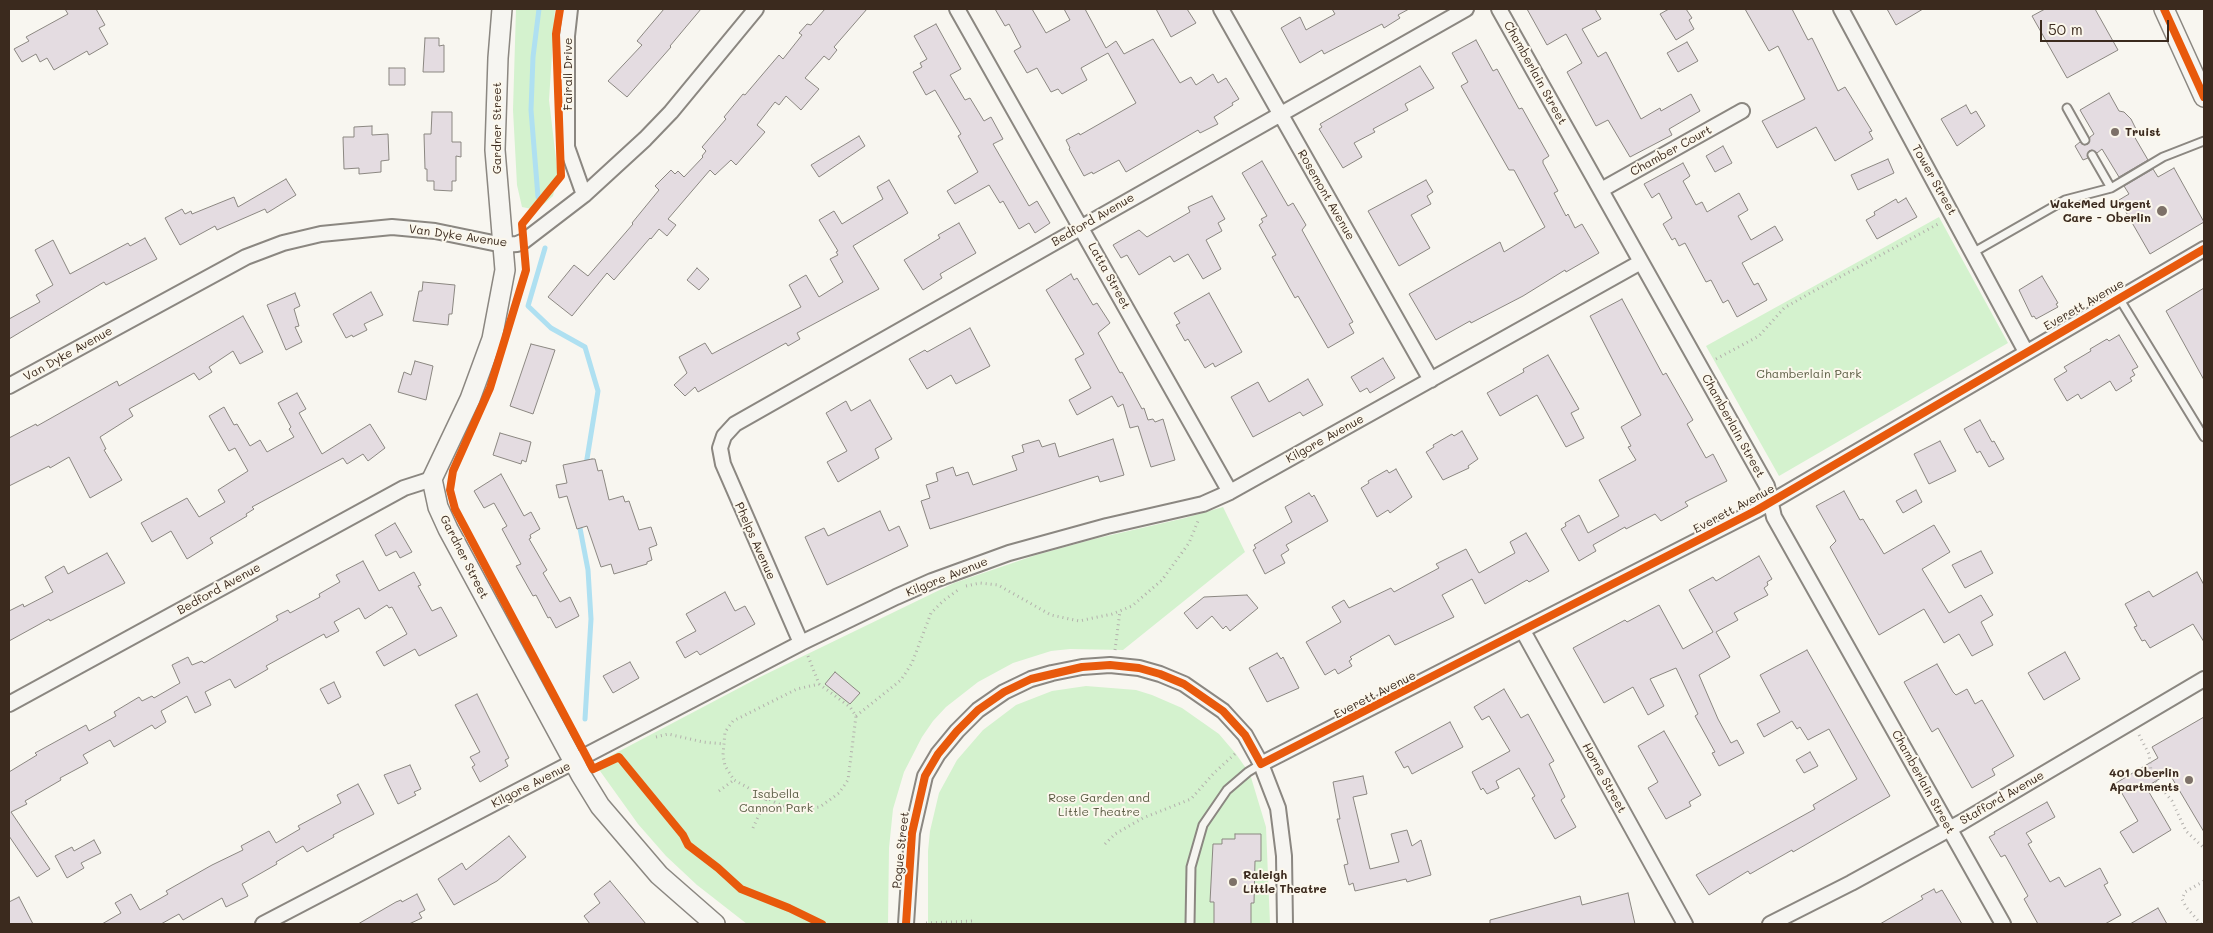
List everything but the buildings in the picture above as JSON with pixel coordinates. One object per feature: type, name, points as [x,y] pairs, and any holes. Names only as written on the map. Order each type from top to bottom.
[{"type":"street","name":"Gardner Street","points":[[502,9],[498,58],[495,150],[505,270],[492,339],[470,399],[432,479],[438,507],[574,763],[600,806],[659,875],[715,924]]},
{"type":"street","name":"Fairall Drive","points":[[570,9],[567,36],[567,147],[584,195]]},
{"type":"street","name":"Van Dyke Avenue","points":[[9,386],[246,257],[283,243],[321,234],[392,227],[435,231],[503,245],[517,244],[524,241],[614,170],[671,112],[756,9]]},
{"type":"street","name":"Latta Street","points":[[957,9],[1230,492]]},
{"type":"street","name":"Rosemont Avenue","points":[[1220,9],[1432,380]]},
{"type":"street","name":"Bedford Avenue","points":[[724,436],[735,424],[1466,9]]},
{"type":"street","name":"Chamberlain Street","points":[[1499,9],[1767,486],[1774,517],[1866,677],[2003,924]]},
{"type":"street","name":"Tower Street","points":[[1841,9],[1974,252],[2026,352]]},
{"type":"street","points":[[2164,9],[2204,97]]},
{"type":"street","name":"Chamber Court","points":[[1601,190],[1742,111]]},
{"type":"street","name":"Everett Avenue","points":[[1261,764],[1770,503],[2026,352],[2204,250]]},
{"type":"street","name":"Kilgore Avenue","points":[[262,924],[801,644],[932,581],[1009,553],[1107,526],[1203,504],[1230,492],[1641,262]]},
{"type":"street","name":"Phelps Avenue","points":[[724,436],[720,448],[723,464],[801,644]]},
{"type":"street","name":"Bedford Avenue","points":[[9,704],[404,488],[432,479]]},
{"type":"street","name":"Horne Street","points":[[1523,631],[1685,924]]},
{"type":"street","name":"Pogue Street","points":[[906,924],[912,833],[925,776],[938,754],[952,736],[978,710],[1004,692],[1031,679],[1082,667],[1101,666],[1139,668],[1160,674],[1191,688],[1223,711],[1245,735],[1261,764],[1278,808],[1284,856],[1284,924]]},
{"type":"street","name":"Stafford Avenue","points":[[1770,924],[1851,883],[1949,828],[2204,679]]},
{"type":"lane","points":[[2067,108],[2084,140]]},
{"type":"lane","points":[[1974,252],[2065,200],[2111,188],[2164,158],[2204,141]]},
{"type":"lane","points":[[2092,155],[2111,188]]},
{"type":"lane","points":[[2119,298],[2204,437]]},
{"type":"lane","points":[[1190,924],[1191,867],[1203,824],[1227,790],[1248,772],[1261,764]]},
{"type":"path","points":[[1716,358],[1758,336],[1784,308],[1940,223]]},
{"type":"path","points":[[856,716],[901,680],[912,663],[932,613],[953,592],[980,583],[998,585],[1051,615],[1079,621],[1120,611],[1132,606],[1145,596],[1176,562],[1189,543],[1203,504]]},
{"type":"path","points":[[1115,650],[1120,611]]},
{"type":"path","points":[[801,644],[819,684],[850,707],[856,716],[848,780],[839,793],[820,807],[795,810],[734,780],[725,766],[725,732],[733,720],[745,713],[768,705],[797,689],[819,684]]},
{"type":"path","points":[[2131,722],[2149,754],[2150,771],[2154,779],[2168,795],[2186,831],[2204,848]]},
{"type":"path","points":[[652,738],[668,734],[703,742],[724,744]]},
{"type":"path","points":[[1105,844],[1115,834],[1143,818],[1191,799],[1214,773],[1237,752]]},
{"type":"path","points":[[719,791],[734,780]]},
{"type":"path","points":[[753,828],[767,797]]},
{"type":"path","points":[[2201,924],[2182,899],[2185,892],[2204,881]]},
{"type":"path","points":[[926,923],[973,921]]},
{"type":"green space","points":[[516,9],[555,9],[549,100],[558,176],[553,196],[537,210],[522,207],[517,185],[513,110]]},
{"type":"green space","name":"Chamberlain Park","points":[[1939,217],[2008,343],[1779,476],[1706,346]]},
{"type":"green space","name":"Isabella Cannon Park","points":[[1223,507],[1245,552],[1123,650],[1070,649],[1051,651],[1013,663],[978,682],[946,707],[933,721],[922,737],[904,772],[893,809],[889,848],[888,924],[747,924],[697,885],[666,856],[638,824],[595,764],[760,677],[954,583],[1036,555]]},
{"type":"green space","name":"Rose Garden and Little Theatre","points":[[1086,686],[1136,690],[1182,708],[1219,734],[1236,754],[1250,774],[1266,827],[1270,924],[928,924],[928,851],[930,831],[939,793],[957,760],[983,730],[1016,705],[1052,691]]},
{"type":"waterway","points":[[538,197],[531,110],[533,57],[539,9]]},
{"type":"waterway","points":[[545,248],[528,306],[551,328],[585,347],[598,391],[586,465]]},
{"type":"waterway","points":[[579,523],[588,570],[591,619],[585,719]]},
{"type":"cycle path","points":[[560,9],[556,34],[561,176],[522,224],[526,270],[490,388],[453,471],[450,490],[455,509],[593,769],[619,757],[683,835],[688,845],[741,889],[789,908],[822,924]]},
{"type":"cycle path","points":[[2164,9],[2204,97]]},
{"type":"cycle path","points":[[906,924],[912,833],[925,776],[938,754],[957,731],[978,710],[1004,692],[1031,679],[1082,667],[1110,665],[1139,668],[1184,684],[1223,711],[1245,735],[1261,764],[1757,510],[2204,249]]},
{"type":"place","name":"Truist","points":[[2115,132]]},
{"type":"place","name":"WakeMed Urgent Care - Oberlin","points":[[2162,211]]},
{"type":"place","name":"401 Oberlin Apartments","points":[[2189,780]]},
{"type":"place","name":"Raleigh Little Theatre","points":[[1233,882]]}]
